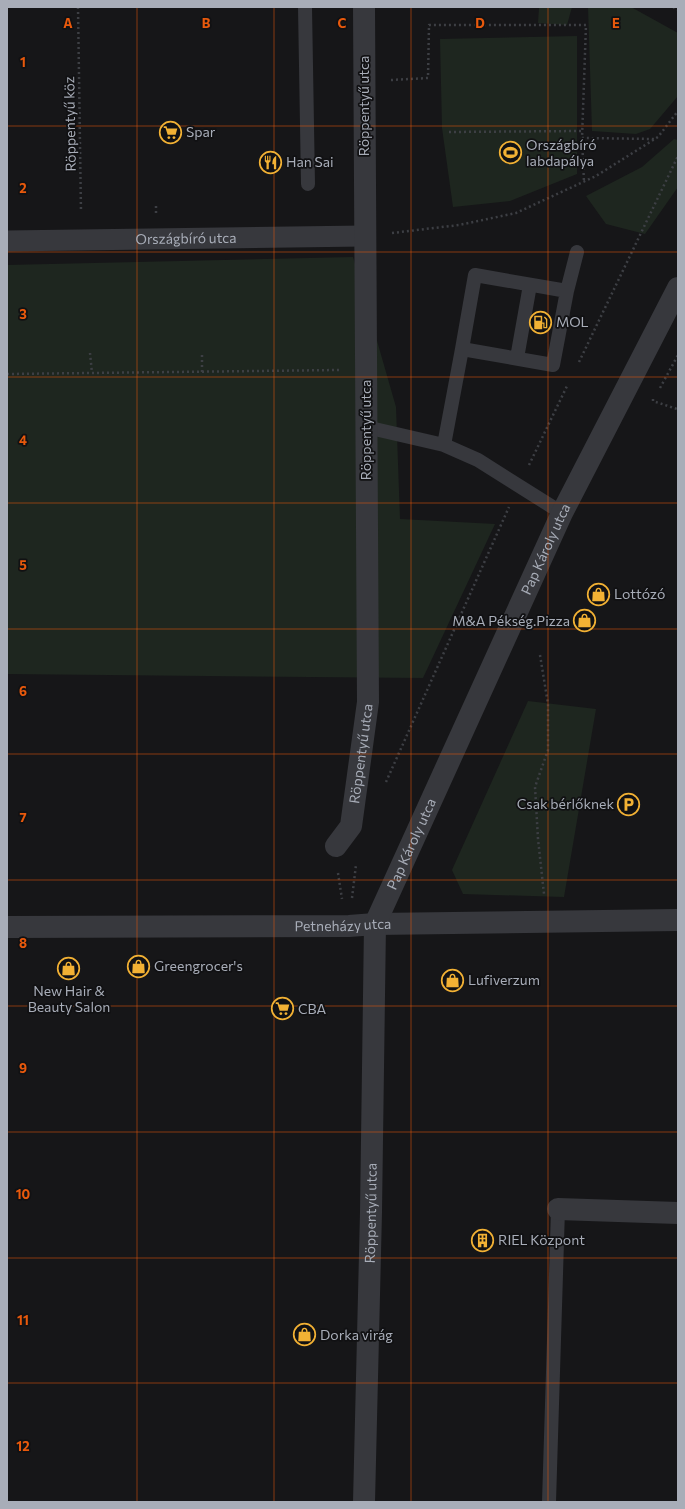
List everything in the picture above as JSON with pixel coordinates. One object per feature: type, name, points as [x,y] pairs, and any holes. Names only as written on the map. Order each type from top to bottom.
[{"type":"street","name":"Röppentyű utca","points":[[336,846],[351,826],[368,702],[364,236],[364,7]]},
{"type":"street","name":"Országbíró utca","points":[[7,241],[364,236]]},
{"type":"street","name":"Pap Károly utca","points":[[375,924],[562,513],[678,288]]},
{"type":"street","name":"Petneházy utca","points":[[7,927],[349,926],[375,924],[678,920]]},
{"type":"street","name":"Röppentyű utca","points":[[364,1502],[371,1212],[375,924]]},
{"type":"street","points":[[558,1210],[678,1214]]},
{"type":"lane","points":[[305,7],[308,184]]},
{"type":"lane","points":[[462,349],[553,365],[567,291],[577,252]]},
{"type":"lane","points":[[444,445],[475,275],[567,291]]},
{"type":"lane","points":[[517,358],[530,285]]},
{"type":"lane","points":[[366,427],[444,445],[478,460],[562,513]]},
{"type":"lane","points":[[549,1502],[558,1210]]},
{"type":"path","name":"Röppentyű köz","points":[[78,7],[81,240]]},
{"type":"path","points":[[673,7],[678,10]]},
{"type":"path","points":[[364,81],[428,78],[429,25],[586,25],[582,132],[584,182]]},
{"type":"path","points":[[364,236],[459,226],[516,212],[596,176],[658,136],[678,111]]},
{"type":"path","points":[[449,132],[582,132]]},
{"type":"path","points":[[582,138],[654,139]]},
{"type":"path","points":[[202,352],[202,372]]},
{"type":"path","points":[[90,353],[92,373]]},
{"type":"path","points":[[677,409],[653,401],[678,355]]},
{"type":"path","points":[[7,374],[365,370]]},
{"type":"path","points":[[540,655],[548,704],[548,750],[535,787],[538,840],[544,896]]},
{"type":"path","points":[[336,846],[337,868],[349,926]]},
{"type":"shaded area","points":[[410,7],[572,7],[567,25],[538,23],[539,8]]},
{"type":"shaded area","points":[[588,7],[631,7],[678,33],[678,96],[650,129],[636,134],[592,131]]},
{"type":"shaded area","points":[[577,36],[577,174],[510,201],[453,207],[442,128],[440,39]]},
{"type":"shaded area","points":[[674,139],[678,140],[678,187],[645,234],[606,224],[586,196],[642,167]]},
{"type":"shaded area","points":[[353,257],[396,407],[400,519],[495,524],[423,678],[7,674],[7,265]]},
{"type":"shaded area","points":[[528,701],[596,709],[564,897],[463,894],[452,870]]},
{"type":"place","name":"Spar","points":[[170,132]]},
{"type":"place","name":"Országbíró labdapálya","points":[[511,153]]},
{"type":"place","name":"Han Sai","points":[[271,162]]},
{"type":"place","name":"MOL","points":[[540,322]]},
{"type":"place","name":"Lottózó","points":[[599,594]]},
{"type":"place","name":"M&A Pékség.Pizza","points":[[585,621]]},
{"type":"place","name":"Csak bérlőknek","points":[[629,804]]},
{"type":"place","name":"Greengrocer's","points":[[138,966]]},
{"type":"place","name":"New Hair & Beauty Salon","points":[[69,969]]},
{"type":"place","name":"Lufiverzum","points":[[452,980]]},
{"type":"place","name":"CBA","points":[[282,1009]]},
{"type":"place","name":"RIEL Központ","points":[[483,1240]]},
{"type":"place","name":"Dorka virág","points":[[305,1335]]}]
